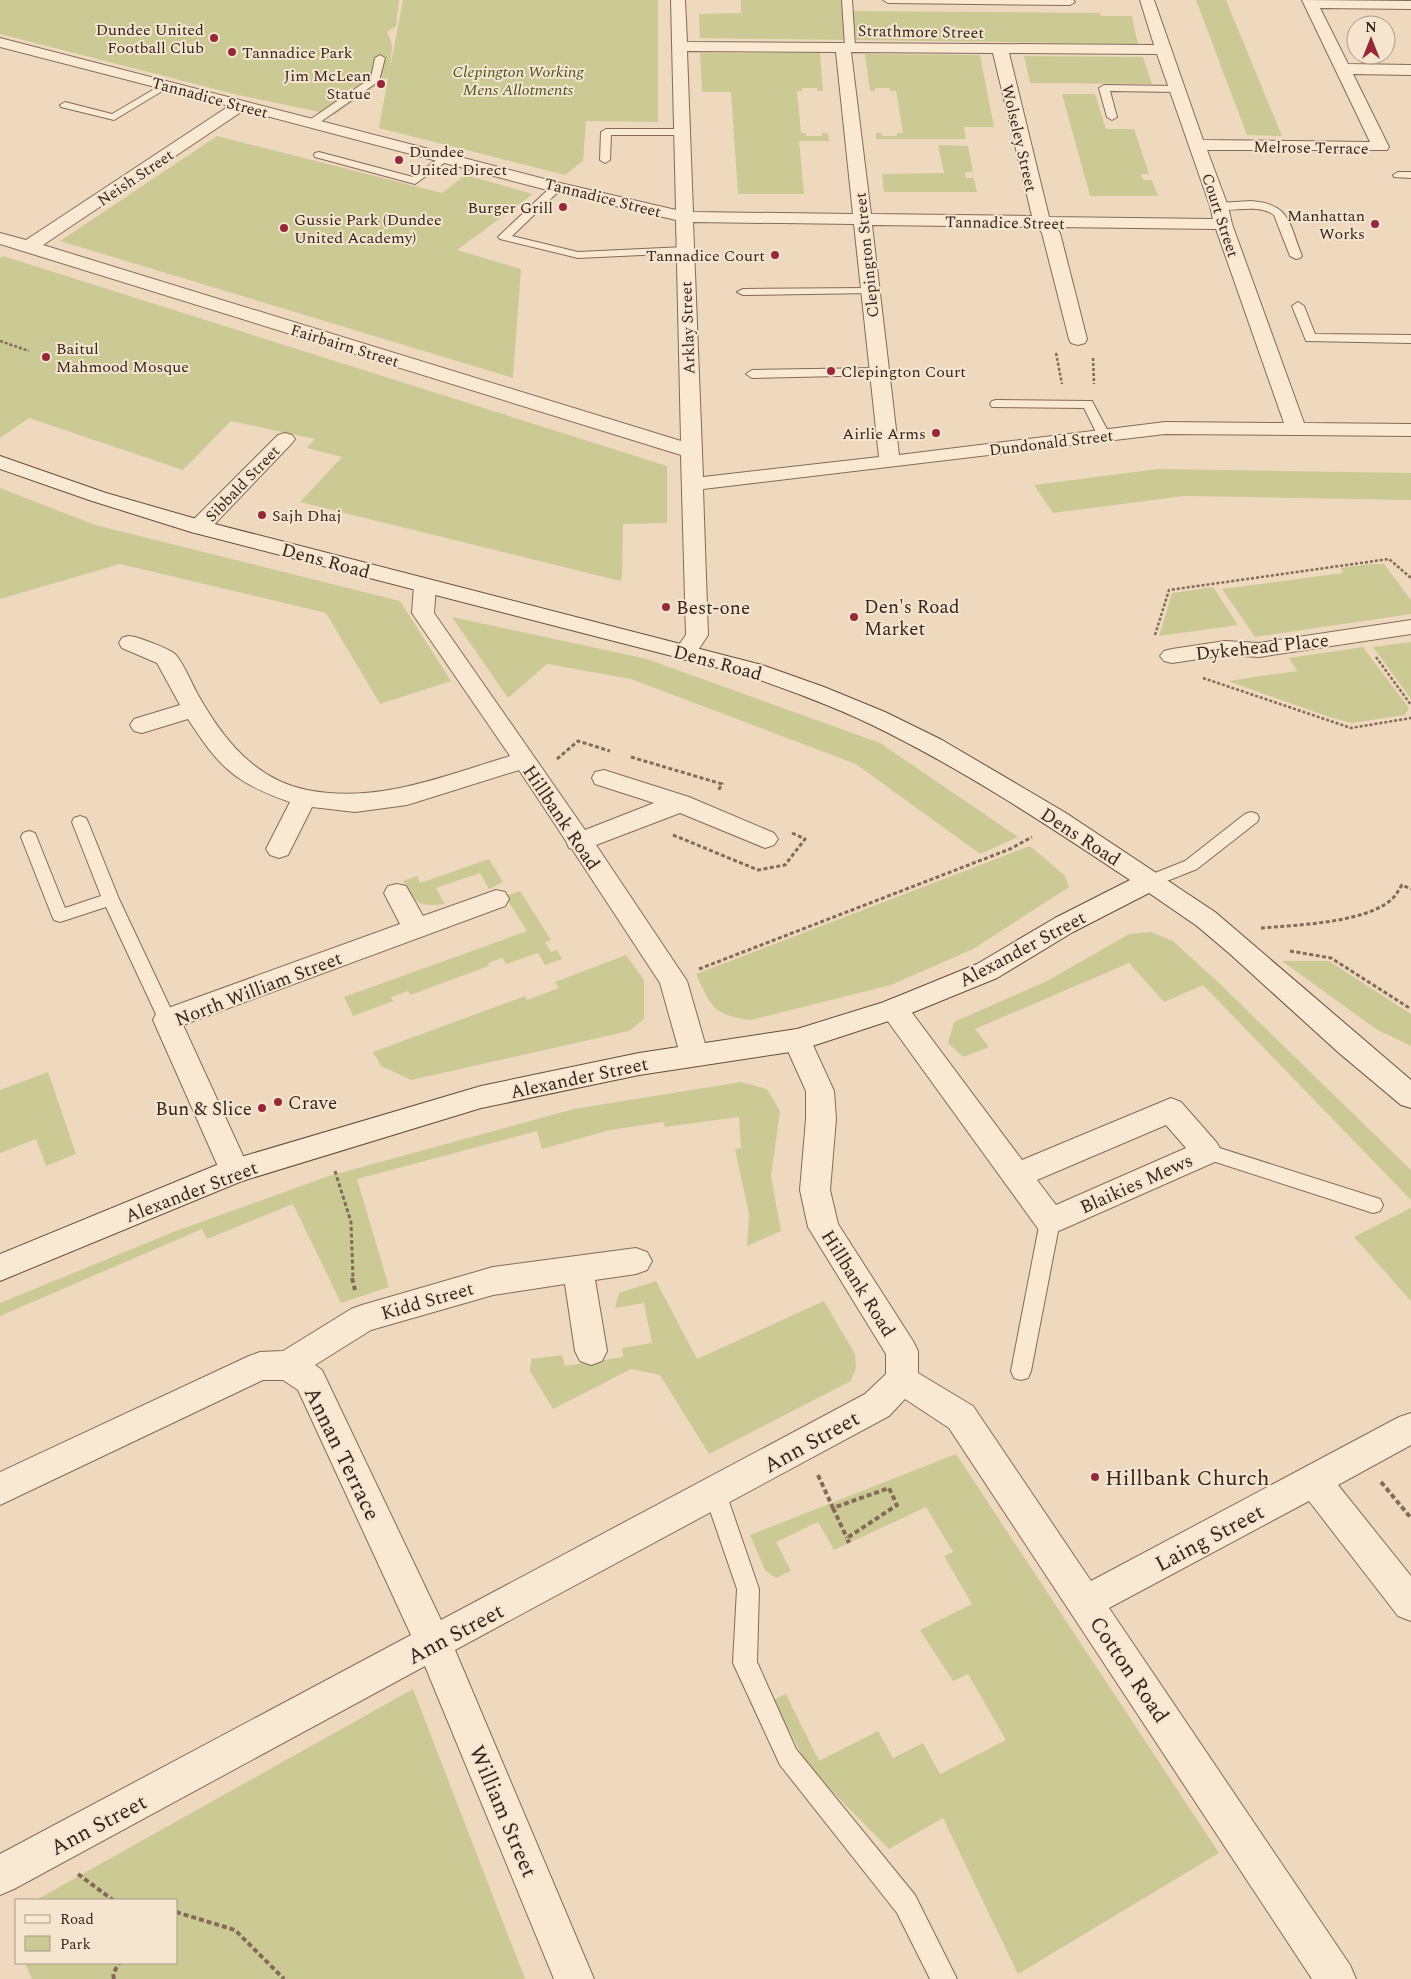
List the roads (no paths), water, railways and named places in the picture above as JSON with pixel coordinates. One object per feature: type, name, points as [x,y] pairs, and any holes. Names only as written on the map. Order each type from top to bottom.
[{"type":"street","name":"Arklay Street","points":[[678,0],[697,635],[685,653]]},
{"type":"street","name":"Court Street","points":[[1147,0],[1219,206],[1223,224],[1296,429]]},
{"type":"street","points":[[1310,2],[1411,4]]},
{"type":"street","name":"Melrose Terrace","points":[[1198,145],[1381,147],[1310,2]]},
{"type":"street","name":"Strathmore Street","points":[[679,46],[1163,50]]},
{"type":"street","name":"Clepington Street","points":[[846,47],[869,291],[890,462]]},
{"type":"street","name":"Tannadice Street","points":[[4,49],[23,48],[446,158],[684,217],[1223,224]]},
{"type":"street","name":"Wolseley Street","points":[[1000,49],[1038,214],[1051,233],[1078,339]]},
{"type":"street","points":[[1342,70],[1411,70]]},
{"type":"street","name":"Neish Street","points":[[28,247],[241,105]]},
{"type":"street","name":"Fairbairn Street","points":[[0,238],[691,451]]},
{"type":"street","name":"Dundonald Street","points":[[692,484],[1165,428],[1411,430]]},
{"type":"street","name":"Sibbald Street","points":[[199,527],[285,439]]},
{"type":"street","name":"Dens Road","points":[[0,462],[99,497],[199,527],[754,670],[816,692],[878,718],[933,746],[1012,792],[1151,881],[1206,919],[1240,947],[1349,1046],[1411,1097]]},
{"type":"street","name":"Hillbank Road","points":[[425,586],[423,614],[525,760],[578,842],[673,981],[694,1054]]},
{"type":"street","name":"Dykehead Place","points":[[1172,656],[1225,648],[1259,650],[1411,627]]},
{"type":"street","points":[[130,643],[166,658],[194,709],[218,746],[239,767],[267,785],[304,798],[355,802],[407,796],[525,760]]},
{"type":"street","points":[[142,725],[194,709]]},
{"type":"street","points":[[604,778],[680,803],[765,839]]},
{"type":"street","points":[[279,848],[304,798]]},
{"type":"street","points":[[578,842],[680,803]]},
{"type":"street","name":"Alexander Street","points":[[0,1268],[235,1171],[481,1097],[597,1072],[694,1054],[797,1040],[894,1010],[987,971],[1064,925],[1151,881]]},
{"type":"street","points":[[397,893],[416,928]]},
{"type":"street","name":"North William Street","points":[[235,1171],[167,1020],[496,899]]},
{"type":"street","points":[[894,1010],[1050,1221]]},
{"type":"street","name":"Hillbank Road","points":[[797,1040],[820,1091],[821,1119],[815,1190],[823,1227],[902,1351],[902,1380]]},
{"type":"street","name":"Dens Road","points":[[1349,1046],[1411,1073]]},
{"type":"street","name":"Blaikies Mews","points":[[1017,1176],[1171,1110],[1207,1152],[1050,1221]]},
{"type":"street","name":"Kidd Street","points":[[288,1365],[362,1319],[492,1282],[636,1261]]},
{"type":"street","points":[[578,1270],[591,1351]]},
{"type":"street","points":[[0,1489],[260,1366],[288,1365]]},
{"type":"street","name":"Annan Terrace","points":[[288,1365],[310,1380],[434,1644]]},
{"type":"street","name":"Ann Street","points":[[0,1875],[877,1405],[902,1380]]},
{"type":"street","name":"Cotton Road","points":[[902,1380],[962,1417],[1336,1979]]},
{"type":"street","name":"Laing Street","points":[[1086,1602],[1411,1428]]},
{"type":"street","points":[[1314,1480],[1411,1604]]},
{"type":"street","name":"William Street","points":[[434,1644],[574,1979]]},
{"type":"lane","points":[[846,47],[847,0]]},
{"type":"lane","points":[[888,0],[1070,2]]},
{"type":"lane","points":[[312,123],[376,79],[380,58]]},
{"type":"lane","points":[[65,105],[114,117],[166,85]]},
{"type":"lane","points":[[1112,117],[1104,88],[1177,89]]},
{"type":"lane","points":[[605,160],[606,132],[681,132]]},
{"type":"lane","points":[[319,155],[415,180],[446,158]]},
{"type":"lane","points":[[1398,175],[1411,175]]},
{"type":"lane","points":[[558,186],[504,237],[578,255],[685,250]]},
{"type":"lane","points":[[1219,206],[1266,206],[1275,209],[1279,214],[1296,256]]},
{"type":"lane","points":[[743,292],[869,291]]},
{"type":"lane","points":[[1298,306],[1310,338],[1408,339],[1411,352]]},
{"type":"lane","points":[[752,374],[879,372]]},
{"type":"lane","points":[[996,404],[1088,404],[1104,435]]},
{"type":"lane","points":[[1151,881],[1191,864],[1251,818]]},
{"type":"lane","points":[[80,822],[111,899],[167,1020]]},
{"type":"lane","points":[[29,837],[60,916],[111,899]]},
{"type":"lane","points":[[1207,1152],[1373,1205]]},
{"type":"lane","points":[[1021,1370],[1050,1221]]},
{"type":"lane","points":[[715,1493],[748,1589],[744,1663],[788,1757],[906,1904],[944,1979]]},
{"type":"place","name":"Dundee United Football Club","points":[[214,38]]},
{"type":"place","name":"Tannadice Park","points":[[232,52]]},
{"type":"place","name":"Jim McLean Statue","points":[[381,84]]},
{"type":"place","name":"Dundee United Direct","points":[[399,160]]},
{"type":"place","name":"Burger Grill","points":[[563,207]]},
{"type":"place","name":"Manhattan Works","points":[[1375,224]]},
{"type":"place","name":"Gussie Park (Dundee United Academy)","points":[[284,228]]},
{"type":"place","name":"Tannadice Court","points":[[775,255]]},
{"type":"place","name":"Baitul Mahmood Mosque","points":[[46,357]]},
{"type":"place","name":"Clepington Court","points":[[831,371]]},
{"type":"place","name":"Airlie Arms","points":[[936,433]]},
{"type":"place","name":"Sajh Dhaj","points":[[262,515]]},
{"type":"place","name":"Best-one","points":[[666,607]]},
{"type":"place","name":"Den's Road Market","points":[[854,617]]},
{"type":"place","name":"Crave","points":[[278,1102]]},
{"type":"place","name":"Bun & Slice","points":[[262,1108]]},
{"type":"place","name":"Hillbank Church","points":[[1095,1477]]},
{"type":"park label","name":"Clepington Working Mens Allotments","points":[[518,80]]}]
